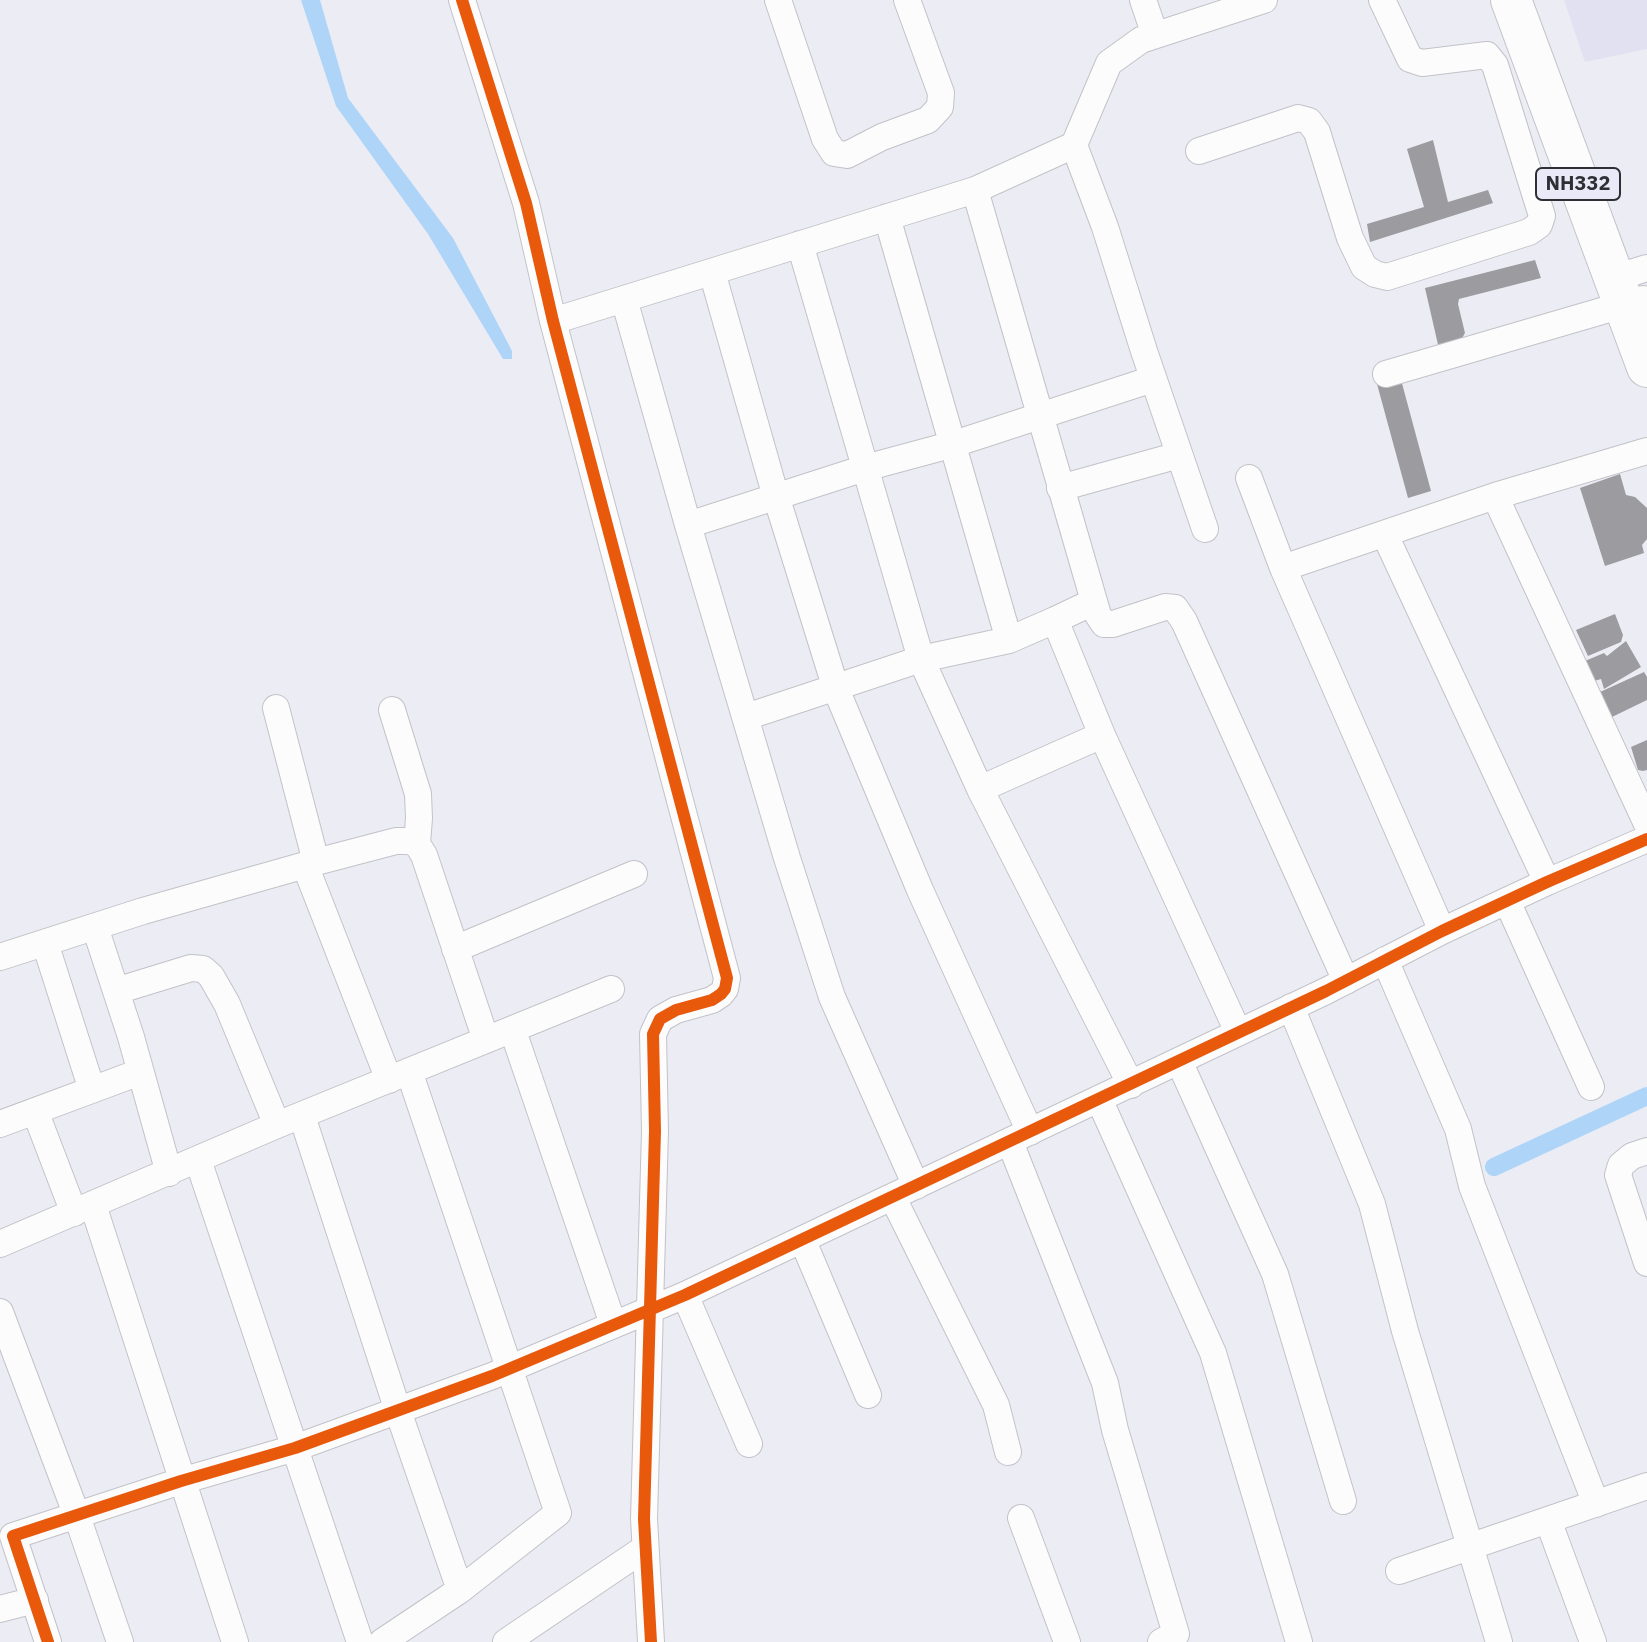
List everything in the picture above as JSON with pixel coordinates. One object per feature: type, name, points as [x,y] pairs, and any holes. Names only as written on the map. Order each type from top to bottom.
[{"type":"highway","name":"NH332","points":[[1511,0],[1639,291]]},
{"type":"highway","name":"NH332","points":[[1538,0],[1639,291],[1647,367]]},
{"type":"street","points":[[462,0],[526,203],[553,321],[727,978],[721,994],[660,1019],[653,1034],[655,1117],[645,1548],[651,1642]]},
{"type":"street","points":[[778,0],[825,139],[834,153],[847,155],[882,137],[928,120],[940,107],[941,93],[907,0]]},
{"type":"street","points":[[1143,0],[1155,35]]},
{"type":"street","points":[[553,321],[975,190],[1074,145],[1109,63],[1141,40],[1264,0]]},
{"type":"street","points":[[1199,151],[1298,118],[1309,121],[1317,132],[1350,238],[1364,267],[1387,277],[1529,232],[1539,225],[1542,216],[1495,65],[1487,55],[1422,63],[1410,59],[1382,0]]},
{"type":"street","points":[[1074,145],[1105,227],[1205,529]]},
{"type":"street","points":[[975,190],[1093,602],[1104,624],[1113,624],[1165,607],[1175,608],[1184,621],[1346,981]]},
{"type":"street","points":[[887,217],[1009,640]]},
{"type":"street","points":[[800,244],[921,659],[980,789],[1131,1085]]},
{"type":"street","points":[[712,272],[776,496],[836,689],[1020,1137],[1105,1383],[1115,1430],[1176,1634],[1161,1642]]},
{"type":"street","points":[[1386,374],[1639,291]]},
{"type":"street","points":[[624,299],[787,858],[832,997],[904,1192],[996,1405],[1008,1452]]},
{"type":"street","points":[[688,525],[865,468],[954,444],[1153,379]]},
{"type":"street","points":[[1283,568],[1495,496],[1647,451]]},
{"type":"street","points":[[1060,488],[1179,455]]},
{"type":"street","points":[[1249,478],[1283,568],[1442,931]]},
{"type":"street","points":[[1495,496],[1647,824]]},
{"type":"street","points":[[1385,535],[1547,882]]},
{"type":"street","points":[[746,717],[921,659],[1009,640],[1093,602]]},
{"type":"street","points":[[1055,620],[1102,735],[1238,1032]]},
{"type":"street","points":[[276,708],[310,863],[399,1076],[509,1368],[558,1513],[460,1590],[382,1642]]},
{"type":"street","points":[[392,710],[418,794],[417,844],[424,855],[486,1040]]},
{"type":"street","points":[[980,789],[1102,735]]},
{"type":"street","points":[[48,1642],[13,1536],[181,1481],[295,1448],[509,1368],[650,1310],[1131,1085],[1442,931],[1647,839]]},
{"type":"street","points":[[0,957],[310,863],[396,841],[417,844]]},
{"type":"street","points":[[455,949],[634,874]]},
{"type":"street","points":[[1507,901],[1591,1087]]},
{"type":"street","points":[[95,927],[169,1173]]},
{"type":"street","points":[[45,943],[92,1090]]},
{"type":"street","points":[[1385,960],[1458,1129],[1472,1186],[1596,1504]]},
{"type":"street","points":[[116,991],[191,968],[203,969],[211,976],[227,1004],[277,1125]]},
{"type":"street","points":[[0,1244],[277,1125],[611,989]]},
{"type":"street","points":[[1291,1007],[1372,1204],[1405,1331],[1499,1642]]},
{"type":"street","points":[[513,1031],[613,1324]]},
{"type":"street","points":[[1179,1061],[1275,1274],[1343,1501]]},
{"type":"street","points":[[0,1124],[140,1072]]},
{"type":"street","points":[[1099,1099],[1193,1307],[1225,1392],[1299,1642]]},
{"type":"street","points":[[35,1111],[84,1209],[235,1642]]},
{"type":"street","points":[[302,1116],[460,1590]]},
{"type":"street","points":[[1647,1151],[1632,1156],[1621,1165],[1618,1175],[1647,1263]]},
{"type":"street","points":[[198,1160],[360,1642]]},
{"type":"street","points":[[803,1241],[868,1395]]},
{"type":"street","points":[[685,1295],[749,1444]]},
{"type":"street","points":[[0,1312],[77,1516],[120,1642]]},
{"type":"street","points":[[1399,1571],[1647,1486]]},
{"type":"street","points":[[1021,1518],[1067,1642]]},
{"type":"street","points":[[1548,1520],[1593,1642]]},
{"type":"street","points":[[506,1642],[645,1548]]},
{"type":"street","points":[[0,1609],[35,1600]]},
{"type":"shaded area","points":[[1564,0],[1647,0],[1647,49],[1585,62]]},
{"type":"water","points":[[301,0],[320,0],[348,98],[453,238],[512,351],[512,359],[503,359],[428,234],[336,106]]},
{"type":"building","points":[[1433,140],[1448,202],[1488,190],[1493,203],[1370,242],[1367,224],[1424,207],[1407,149]]},
{"type":"building","points":[[1535,260],[1541,278],[1459,299],[1465,333],[1460,342],[1439,349],[1425,288]]},
{"type":"building","points":[[1400,376],[1431,491],[1408,498],[1377,384]]},
{"type":"building","points":[[1620,474],[1626,495],[1635,497],[1647,508],[1647,539],[1642,545],[1644,553],[1605,566],[1580,488]]},
{"type":"building","points":[[1615,614],[1623,635],[1621,642],[1588,656],[1576,630]]},
{"type":"building","points":[[1626,641],[1641,667],[1604,689],[1601,679],[1594,681],[1585,661],[1604,653],[1607,656]]},
{"type":"building","points":[[1644,672],[1647,677],[1647,700],[1612,717],[1600,692]]},
{"type":"building","points":[[1647,740],[1647,770],[1638,770],[1631,747]]},
{"type":"waterway","points":[[1494,1167],[1647,1096]]},
{"type":"cycle path","points":[[462,0],[526,203],[553,321],[727,978],[721,994],[660,1019],[653,1034],[655,1131],[644,1519],[651,1642]]},
{"type":"cycle path","points":[[48,1642],[13,1536],[181,1481],[295,1448],[492,1376],[685,1295],[1326,991],[1442,931],[1647,839]]}]
